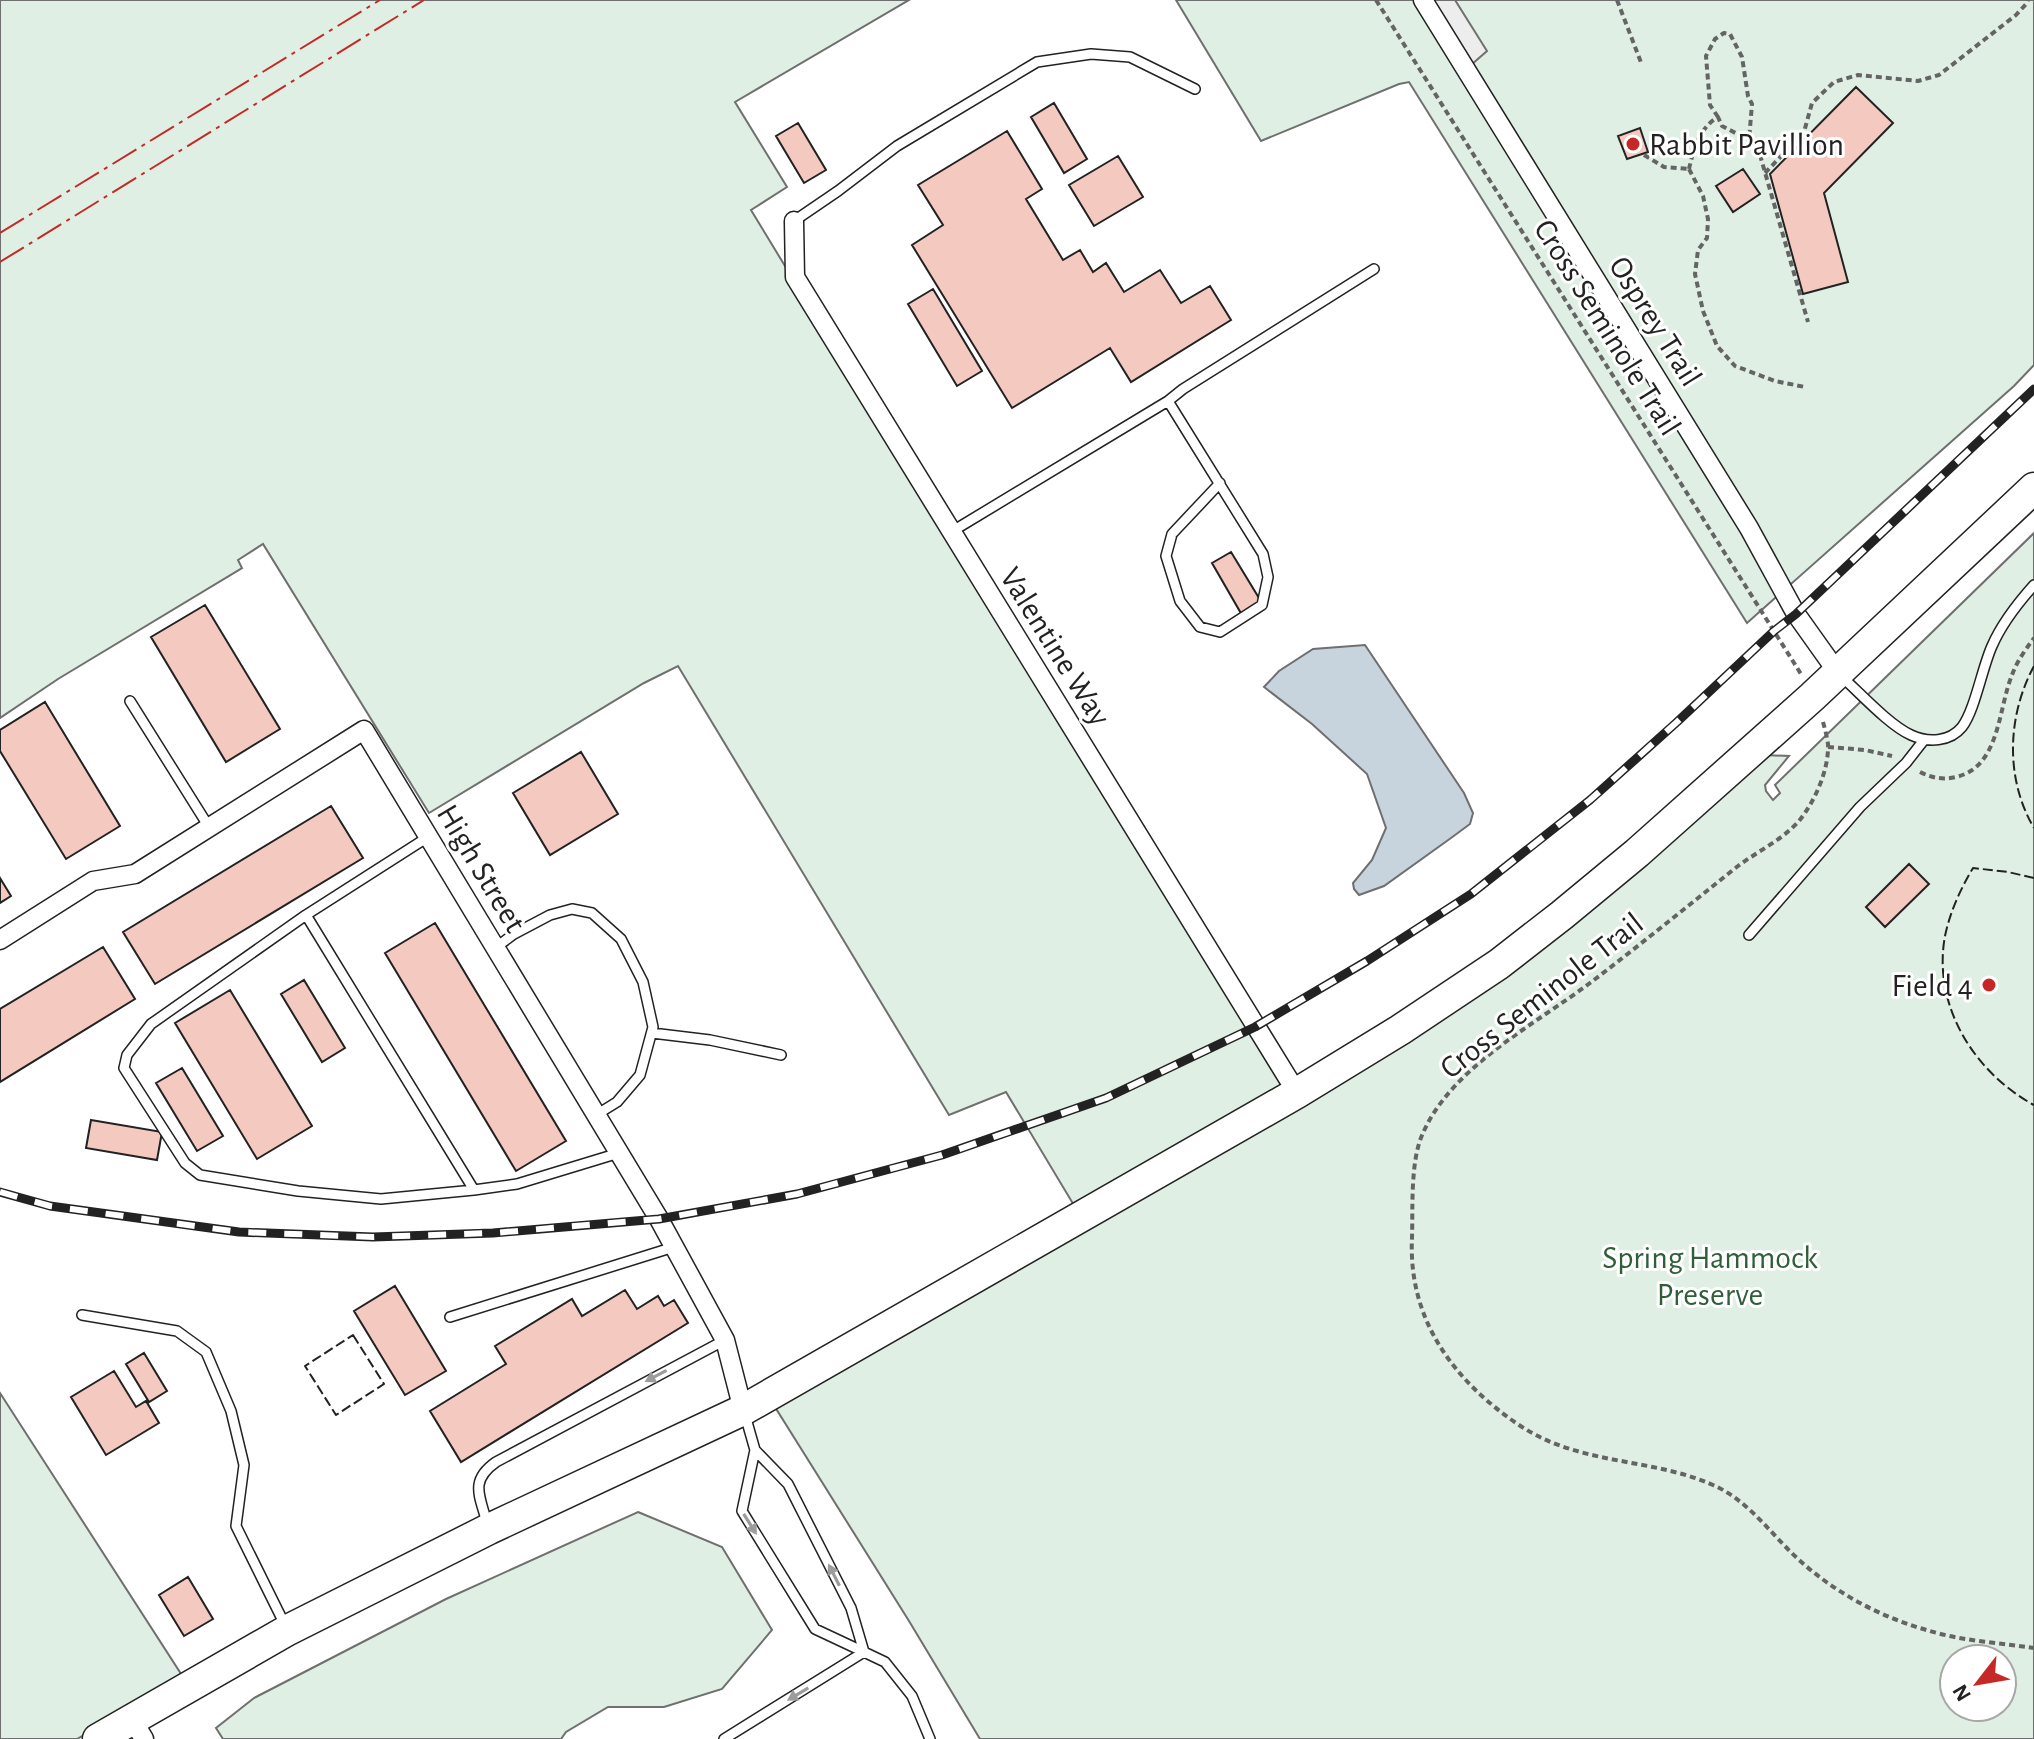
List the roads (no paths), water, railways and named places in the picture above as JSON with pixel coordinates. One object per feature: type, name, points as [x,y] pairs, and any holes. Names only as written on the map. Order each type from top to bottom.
[{"type":"main road","points":[[98,1739],[138,1729],[288,1630],[489,1529],[743,1410],[1297,1093],[1400,1030],[1499,964],[1637,853],[1838,673],[2034,488]]},
{"type":"street","name":"Osprey Trail","points":[[1423,0],[1749,528],[1796,614],[1838,673]]},
{"type":"street","name":"Valentine Way","points":[[794,221],[795,277],[1297,1093]]},
{"type":"street","name":"High Street","points":[[0,940],[93,881],[135,874],[364,730],[674,1247],[725,1340],[743,1410]]},
{"type":"lane","points":[[794,221],[897,146],[1037,62],[1091,54],[1130,57],[1195,89]]},
{"type":"lane","points":[[951,532],[1168,401],[1374,269]]},
{"type":"lane","points":[[1168,401],[1220,483],[1263,554],[1268,577],[1262,605],[1220,632],[1200,627],[1180,601],[1166,556],[1172,534],[1220,483]]},
{"type":"lane","points":[[1838,673],[1892,723],[1913,737],[1924,740],[1945,738],[1961,728],[1967,718],[1999,631],[2034,585]]},
{"type":"lane","points":[[130,701],[209,827]]},
{"type":"lane","points":[[1749,935],[1860,807],[1906,763],[1924,740]]},
{"type":"lane","points":[[428,837],[306,915],[151,1024],[127,1055],[124,1068],[185,1163],[200,1175],[298,1191],[381,1199],[517,1184],[619,1153]]},
{"type":"lane","points":[[495,948],[550,915],[572,909],[592,913],[621,939],[643,982],[653,1027],[640,1075],[617,1102],[596,1115]]},
{"type":"lane","points":[[306,915],[474,1190]]},
{"type":"lane","points":[[652,1033],[710,1040],[781,1055]]},
{"type":"lane","points":[[450,1317],[674,1247]]},
{"type":"lane","points":[[82,1315],[177,1331],[206,1352],[231,1411],[244,1465],[236,1526],[288,1630]]},
{"type":"lane","points":[[489,1529],[478,1487],[485,1470],[725,1340]]},
{"type":"lane","points":[[743,1410],[755,1450],[788,1484],[851,1608],[864,1652]]},
{"type":"lane","points":[[755,1450],[742,1511],[815,1629],[885,1662],[912,1696],[930,1739]]},
{"type":"lane","points":[[724,1739],[864,1652]]},
{"type":"railway","points":[[0,1192],[50,1206],[239,1232],[373,1237],[493,1233],[659,1219],[797,1194],[942,1155],[1106,1098],[1255,1027],[1367,961],[1471,894],[1590,800],[1677,722],[2034,389]]},
{"type":"place","name":"Rabbit Pavillion","points":[[1633,144]]},
{"type":"place","name":"Field 4","points":[[1989,985]]},
{"type":"park label","name":"Spring Hammock Preserve","points":[[1710,1276]]}]
